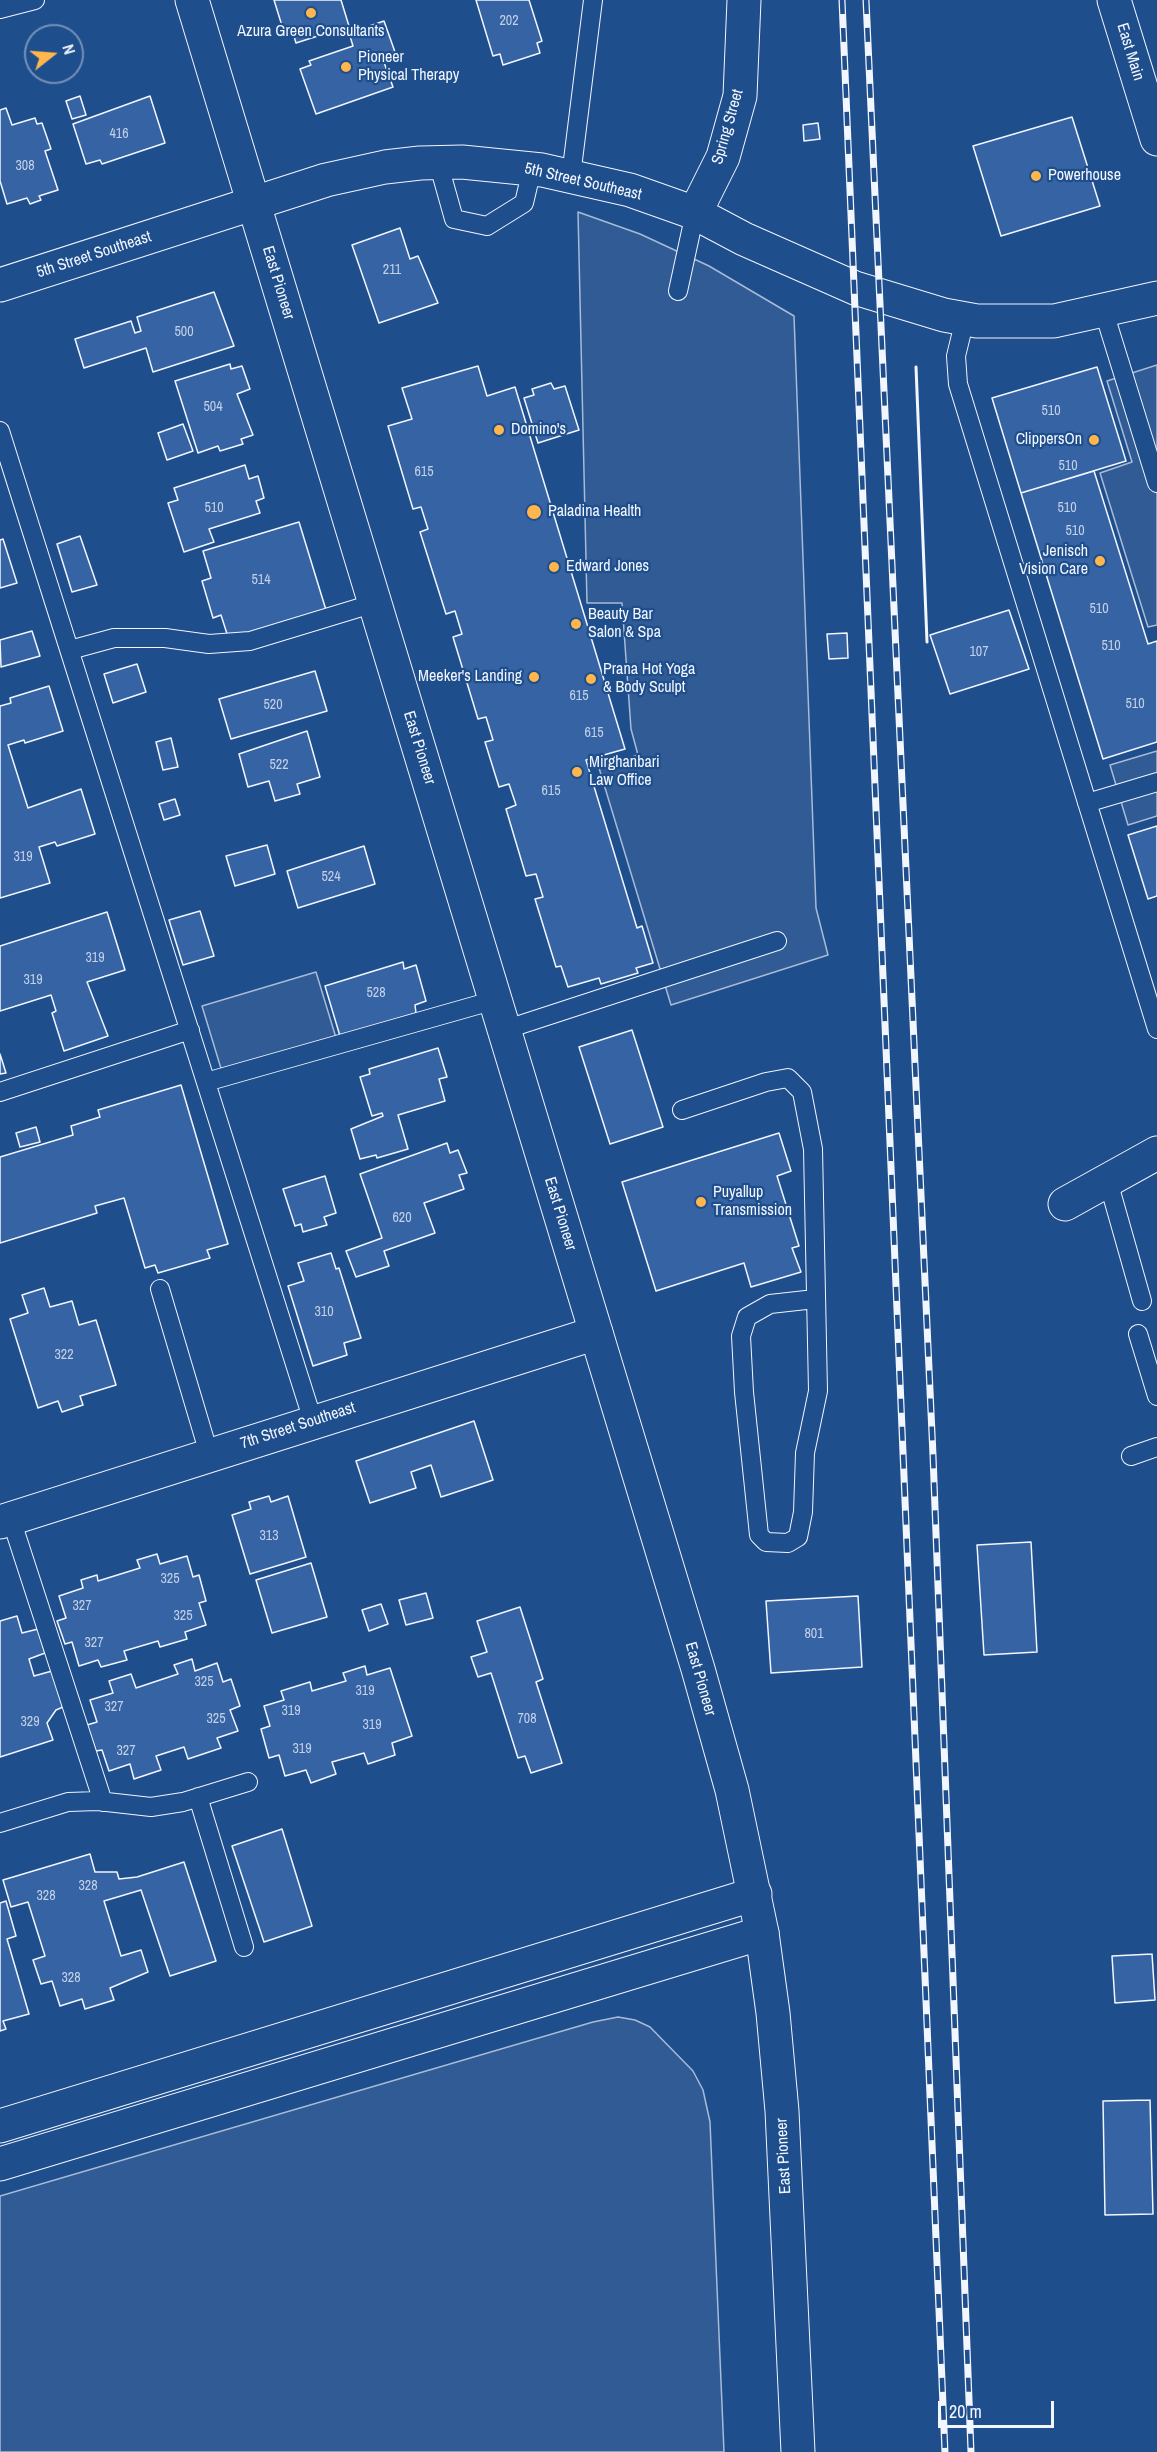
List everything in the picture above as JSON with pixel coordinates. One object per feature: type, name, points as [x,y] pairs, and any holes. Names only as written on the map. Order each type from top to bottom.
[{"type":"main road","name":"East Pioneer","points":[[192,0],[732,1790],[762,1933],[782,2111],[798,2452]]},
{"type":"main road","name":"Spring Street","points":[[695,213],[723,157],[740,96],[744,0]]},
{"type":"main road","name":"East Main","points":[[1114,0],[1157,139]]},
{"type":"main road","name":"5th Street Southeast","points":[[0,285],[353,173],[438,162],[462,162],[532,169],[630,190],[695,213],[744,239],[863,291],[904,305],[965,319],[1013,322],[1054,321],[1104,312],[1157,298]]},
{"type":"main road","points":[[1065,1204],[1157,1153]]},
{"type":"main road","name":"7th Street Southeast","points":[[3,1521],[596,1333]]},
{"type":"main road","points":[[0,2126],[755,1894]]},
{"type":"main road","points":[[0,2164],[762,1933]]},
{"type":"lane","points":[[0,9],[35,0]]},
{"type":"lane","points":[[571,176],[592,0]]},
{"type":"lane","points":[[438,162],[454,219],[487,226],[524,203],[532,169]]},
{"type":"lane","points":[[678,291],[695,213]]},
{"type":"lane","points":[[1104,312],[1157,483]]},
{"type":"lane","points":[[965,319],[956,356],[958,384],[1157,1029]]},
{"type":"lane","points":[[0,431],[313,1421]]},
{"type":"lane","points":[[70,650],[114,638],[165,638],[209,644],[250,641],[375,603]]},
{"type":"lane","points":[[1087,803],[1157,782]]},
{"type":"lane","points":[[206,1082],[500,1015],[777,941]]},
{"type":"lane","points":[[0,1092],[190,1030]]},
{"type":"lane","points":[[682,1110],[766,1082],[788,1078],[802,1092],[813,1149],[818,1391],[805,1453],[802,1512],[798,1537],[788,1543],[766,1542],[759,1535],[744,1392],[741,1336],[747,1317],[770,1304],[815,1299]]},
{"type":"lane","points":[[1108,1181],[1142,1301]]},
{"type":"lane","points":[[160,1289],[209,1455]]},
{"type":"lane","points":[[1138,1334],[1157,1396]]},
{"type":"lane","points":[[1131,1456],[1157,1448]]},
{"type":"lane","points":[[3,1521],[103,1802]]},
{"type":"lane","points":[[0,1822],[68,1802],[103,1802],[151,1807],[198,1797],[248,1782]]},
{"type":"lane","points":[[198,1797],[244,1947]]},
{"type":"shaded area","points":[[578,212],[640,234],[709,266],[794,316],[816,908],[828,955],[671,1005],[599,768],[638,755],[631,729],[622,603],[587,603]]},
{"type":"shaded area","points":[[1157,365],[1157,625],[1148,627],[1100,473],[1132,462],[1107,381]]},
{"type":"shaded area","points":[[1157,751],[1157,816],[1128,825],[1110,765]]},
{"type":"shaded area","points":[[316,972],[340,1051],[226,1085],[202,1006]]},
{"type":"shaded area","points":[[618,2017],[635,2020],[650,2027],[693,2071],[703,2090],[710,2122],[724,2452],[0,2452],[0,2196],[593,2022]]},
{"type":"building","name":"Azura Green Consultants","points":[[274,0],[341,0],[349,26],[296,43],[291,26],[283,29]]},
{"type":"building","points":[[476,0],[529,0],[542,41],[537,43],[540,53],[503,65],[500,54],[493,56]]},
{"type":"building","name":"Pioneer Physical Therapy","points":[[384,21],[395,52],[382,57],[393,87],[316,114],[300,69],[311,65],[309,61],[353,46],[349,33]]},
{"type":"building","points":[[80,96],[86,115],[72,119],[66,101]]},
{"type":"building","points":[[150,96],[165,143],[102,164],[100,160],[86,164],[73,124]]},
{"type":"building","points":[[6,108],[12,125],[35,118],[37,124],[42,123],[51,149],[45,151],[58,190],[39,196],[41,200],[30,204],[27,198],[7,204],[0,181],[0,110]]},
{"type":"building","name":"Powerhouse","points":[[1072,117],[1100,206],[1001,236],[973,146]]},
{"type":"building","points":[[818,123],[820,139],[804,141],[803,125]]},
{"type":"building","points":[[400,228],[410,259],[418,256],[438,303],[379,323],[352,245]]},
{"type":"building","points":[[214,292],[234,346],[153,372],[146,348],[84,368],[75,339],[131,321],[135,333],[141,331],[137,317]]},
{"type":"building","points":[[230,364],[231,369],[242,366],[250,389],[237,394],[253,435],[241,439],[243,444],[220,451],[218,446],[198,453],[175,381]]},
{"type":"building","name":"Meeker's Landing","points":[[478,366],[487,396],[515,387],[625,749],[586,760],[637,928],[642,926],[653,963],[636,968],[638,973],[601,984],[599,978],[568,987],[561,966],[556,967],[535,899],[543,897],[536,874],[526,876],[506,809],[516,805],[509,784],[499,787],[485,742],[493,740],[486,717],[478,719],[453,637],[462,634],[455,611],[446,614],[420,532],[428,529],[421,507],[413,509],[388,426],[412,419],[402,388]]},
{"type":"building","points":[[1097,367],[1126,461],[1021,493],[992,398]]},
{"type":"building","points":[[551,383],[554,389],[565,386],[579,430],[538,443],[524,398],[534,395],[532,389]]},
{"type":"building","points":[[183,424],[193,451],[167,460],[158,433]]},
{"type":"building","points":[[245,465],[249,479],[258,476],[264,498],[256,501],[260,513],[209,529],[214,542],[184,552],[168,503],[178,500],[174,488]]},
{"type":"building","points":[[1094,471],[1148,644],[1157,641],[1157,742],[1103,759],[1021,493]]},
{"type":"building","points":[[299,522],[326,610],[229,640],[221,615],[213,618],[202,581],[211,578],[203,551]]},
{"type":"building","points":[[80,536],[97,585],[72,592],[57,544]]},
{"type":"building","points":[[3,539],[17,583],[0,588],[0,540]]},
{"type":"building","points":[[1009,610],[1029,669],[950,694],[930,635]]},
{"type":"building","points":[[32,631],[40,656],[1,667],[0,640]]},
{"type":"building","points":[[847,633],[848,658],[829,659],[827,634]]},
{"type":"building","points":[[137,664],[146,692],[113,703],[104,674]]},
{"type":"building","points":[[315,671],[327,711],[231,739],[219,699]]},
{"type":"building","points":[[49,686],[63,731],[25,743],[24,740],[8,745],[28,808],[81,789],[95,834],[57,846],[55,842],[39,847],[50,883],[0,898],[0,706],[11,703],[10,698]]},
{"type":"building","points":[[307,731],[320,777],[297,784],[300,794],[275,801],[269,781],[248,787],[239,754]]},
{"type":"building","points":[[171,738],[178,767],[163,770],[156,742]]},
{"type":"building","points":[[175,799],[180,815],[164,820],[159,804]]},
{"type":"building","points":[[1157,826],[1157,896],[1148,899],[1128,835]]},
{"type":"building","points":[[267,845],[275,874],[235,886],[226,856]]},
{"type":"building","points":[[364,846],[375,884],[298,908],[287,871]]},
{"type":"building","points":[[200,911],[214,956],[183,965],[169,920]]},
{"type":"building","points":[[107,912],[125,970],[87,982],[108,1036],[64,1051],[52,1013],[56,1011],[51,995],[0,1011],[0,946]]},
{"type":"building","points":[[403,962],[404,969],[416,965],[426,1001],[415,1005],[416,1013],[340,1036],[325,986]]},
{"type":"building","points":[[632,1030],[663,1127],[610,1144],[579,1047]]},
{"type":"building","points":[[438,1048],[447,1077],[439,1079],[445,1101],[398,1115],[408,1149],[377,1158],[376,1155],[360,1159],[351,1129],[383,1116],[382,1113],[372,1116],[360,1077],[370,1074],[369,1069]]},
{"type":"building","points":[[0,1054],[6,1073],[0,1074]]},
{"type":"building","points":[[181,1085],[228,1244],[207,1250],[210,1258],[158,1273],[155,1265],[145,1268],[124,1198],[95,1206],[97,1213],[0,1243],[0,1157],[73,1135],[71,1126],[100,1117],[98,1110]]},
{"type":"building","points":[[36,1127],[40,1142],[20,1147],[16,1133]]},
{"type":"building","points":[[779,1133],[791,1171],[777,1176],[799,1246],[792,1248],[801,1272],[751,1287],[744,1263],[656,1291],[622,1182]]},
{"type":"building","points":[[447,1143],[450,1153],[458,1150],[467,1173],[459,1175],[464,1189],[424,1203],[435,1233],[384,1251],[389,1266],[356,1277],[346,1251],[382,1238],[360,1174]]},
{"type":"building","points":[[325,1176],[336,1213],[324,1217],[327,1225],[303,1232],[301,1224],[295,1226],[283,1189]]},
{"type":"building","points":[[331,1253],[336,1269],[339,1268],[361,1338],[344,1343],[347,1355],[313,1366],[288,1286],[304,1281],[298,1263]]},
{"type":"building","points":[[44,1288],[50,1307],[72,1301],[79,1325],[96,1320],[116,1385],[80,1396],[83,1405],[62,1412],[58,1401],[38,1408],[10,1319],[28,1313],[22,1295]]},
{"type":"building","points":[[474,1421],[493,1480],[441,1497],[431,1465],[411,1472],[416,1488],[370,1503],[356,1461]]},
{"type":"building","points":[[269,1496],[271,1502],[288,1496],[306,1557],[250,1574],[232,1515],[251,1509],[249,1502]]},
{"type":"building","points":[[1031,1542],[1037,1652],[984,1655],[977,1545]]},
{"type":"building","points":[[157,1554],[160,1564],[187,1556],[193,1577],[199,1575],[206,1601],[199,1603],[206,1625],[185,1632],[187,1639],[160,1647],[158,1641],[124,1651],[127,1660],[101,1667],[98,1660],[79,1666],[72,1642],[65,1644],[57,1621],[66,1618],[59,1596],[83,1588],[81,1580],[97,1575],[98,1581],[140,1568],[137,1560]]},
{"type":"building","points":[[311,1563],[327,1617],[272,1633],[256,1580]]},
{"type":"building","points":[[426,1593],[433,1618],[406,1625],[399,1600]]},
{"type":"building","points":[[858,1596],[862,1667],[771,1673],[766,1601]]},
{"type":"building","points":[[381,1604],[388,1624],[369,1631],[362,1610]]},
{"type":"building","points":[[520,1607],[543,1679],[536,1682],[562,1763],[531,1773],[525,1756],[518,1758],[491,1673],[478,1677],[471,1657],[487,1652],[477,1621]]},
{"type":"building","points":[[17,1616],[22,1633],[38,1629],[45,1653],[29,1659],[34,1676],[52,1671],[63,1707],[56,1710],[47,1723],[53,1740],[0,1757],[0,1621]]},
{"type":"building","points":[[192,1659],[195,1671],[217,1663],[223,1682],[231,1679],[240,1706],[230,1710],[238,1731],[217,1738],[221,1748],[188,1759],[184,1747],[156,1756],[161,1770],[134,1779],[130,1764],[109,1771],[102,1750],[96,1751],[87,1725],[97,1722],[90,1700],[113,1693],[109,1681],[131,1674],[136,1688],[178,1674],[174,1665]]},
{"type":"building","points":[[365,1666],[367,1675],[390,1668],[412,1736],[392,1743],[395,1755],[368,1764],[364,1753],[332,1762],[336,1774],[311,1783],[306,1770],[285,1776],[279,1755],[269,1758],[261,1729],[270,1726],[264,1706],[284,1700],[281,1691],[310,1682],[312,1691],[346,1681],[343,1673]]},
{"type":"building","points":[[282,1829],[312,1926],[264,1942],[232,1846]]},
{"type":"building","points":[[90,1854],[95,1872],[117,1872],[119,1879],[137,1877],[184,1862],[216,1961],[170,1976],[141,1890],[104,1901],[121,1956],[141,1950],[148,1972],[110,1988],[114,2000],[85,2009],[82,1999],[60,2006],[52,1981],[41,1984],[33,1960],[45,1956],[28,1902],[11,1907],[3,1880]]},
{"type":"building","points":[[6,1901],[16,1936],[7,1939],[29,2014],[3,2021],[6,2029],[0,2031],[0,1903]]},
{"type":"building","points":[[1152,1954],[1155,2000],[1115,2003],[1112,1956]]},
{"type":"building","points":[[1150,2100],[1153,2214],[1105,2215],[1103,2101]]},
{"type":"railway","points":[[842,0],[945,2452]]},
{"type":"railway","points":[[866,0],[933,1455],[971,2452]]},
{"type":"wall","points":[[916,367],[927,642]]},
{"type":"place","name":"Azura Green Consultants","points":[[311,13]]},
{"type":"place","name":"Pioneer Physical Therapy","points":[[346,67]]},
{"type":"place","name":"Powerhouse","points":[[1036,176]]},
{"type":"place","name":"Domino's","points":[[499,430]]},
{"type":"place","name":"ClippersOn","points":[[1094,440]]},
{"type":"place","name":"Paladina Health","points":[[534,512]]},
{"type":"place","name":"Jenisch Vision Care","points":[[1100,561]]},
{"type":"place","name":"Edward Jones","points":[[554,567]]},
{"type":"place","name":"Beauty Bar Salon & Spa","points":[[576,624]]},
{"type":"place","name":"Meeker's Landing","points":[[534,677]]},
{"type":"place","name":"Prana Hot Yoga & Body Sculpt","points":[[591,679]]},
{"type":"place","name":"Mirghanbari Law Office","points":[[577,772]]},
{"type":"place","name":"Puyallup Transmission","points":[[701,1202]]}]
